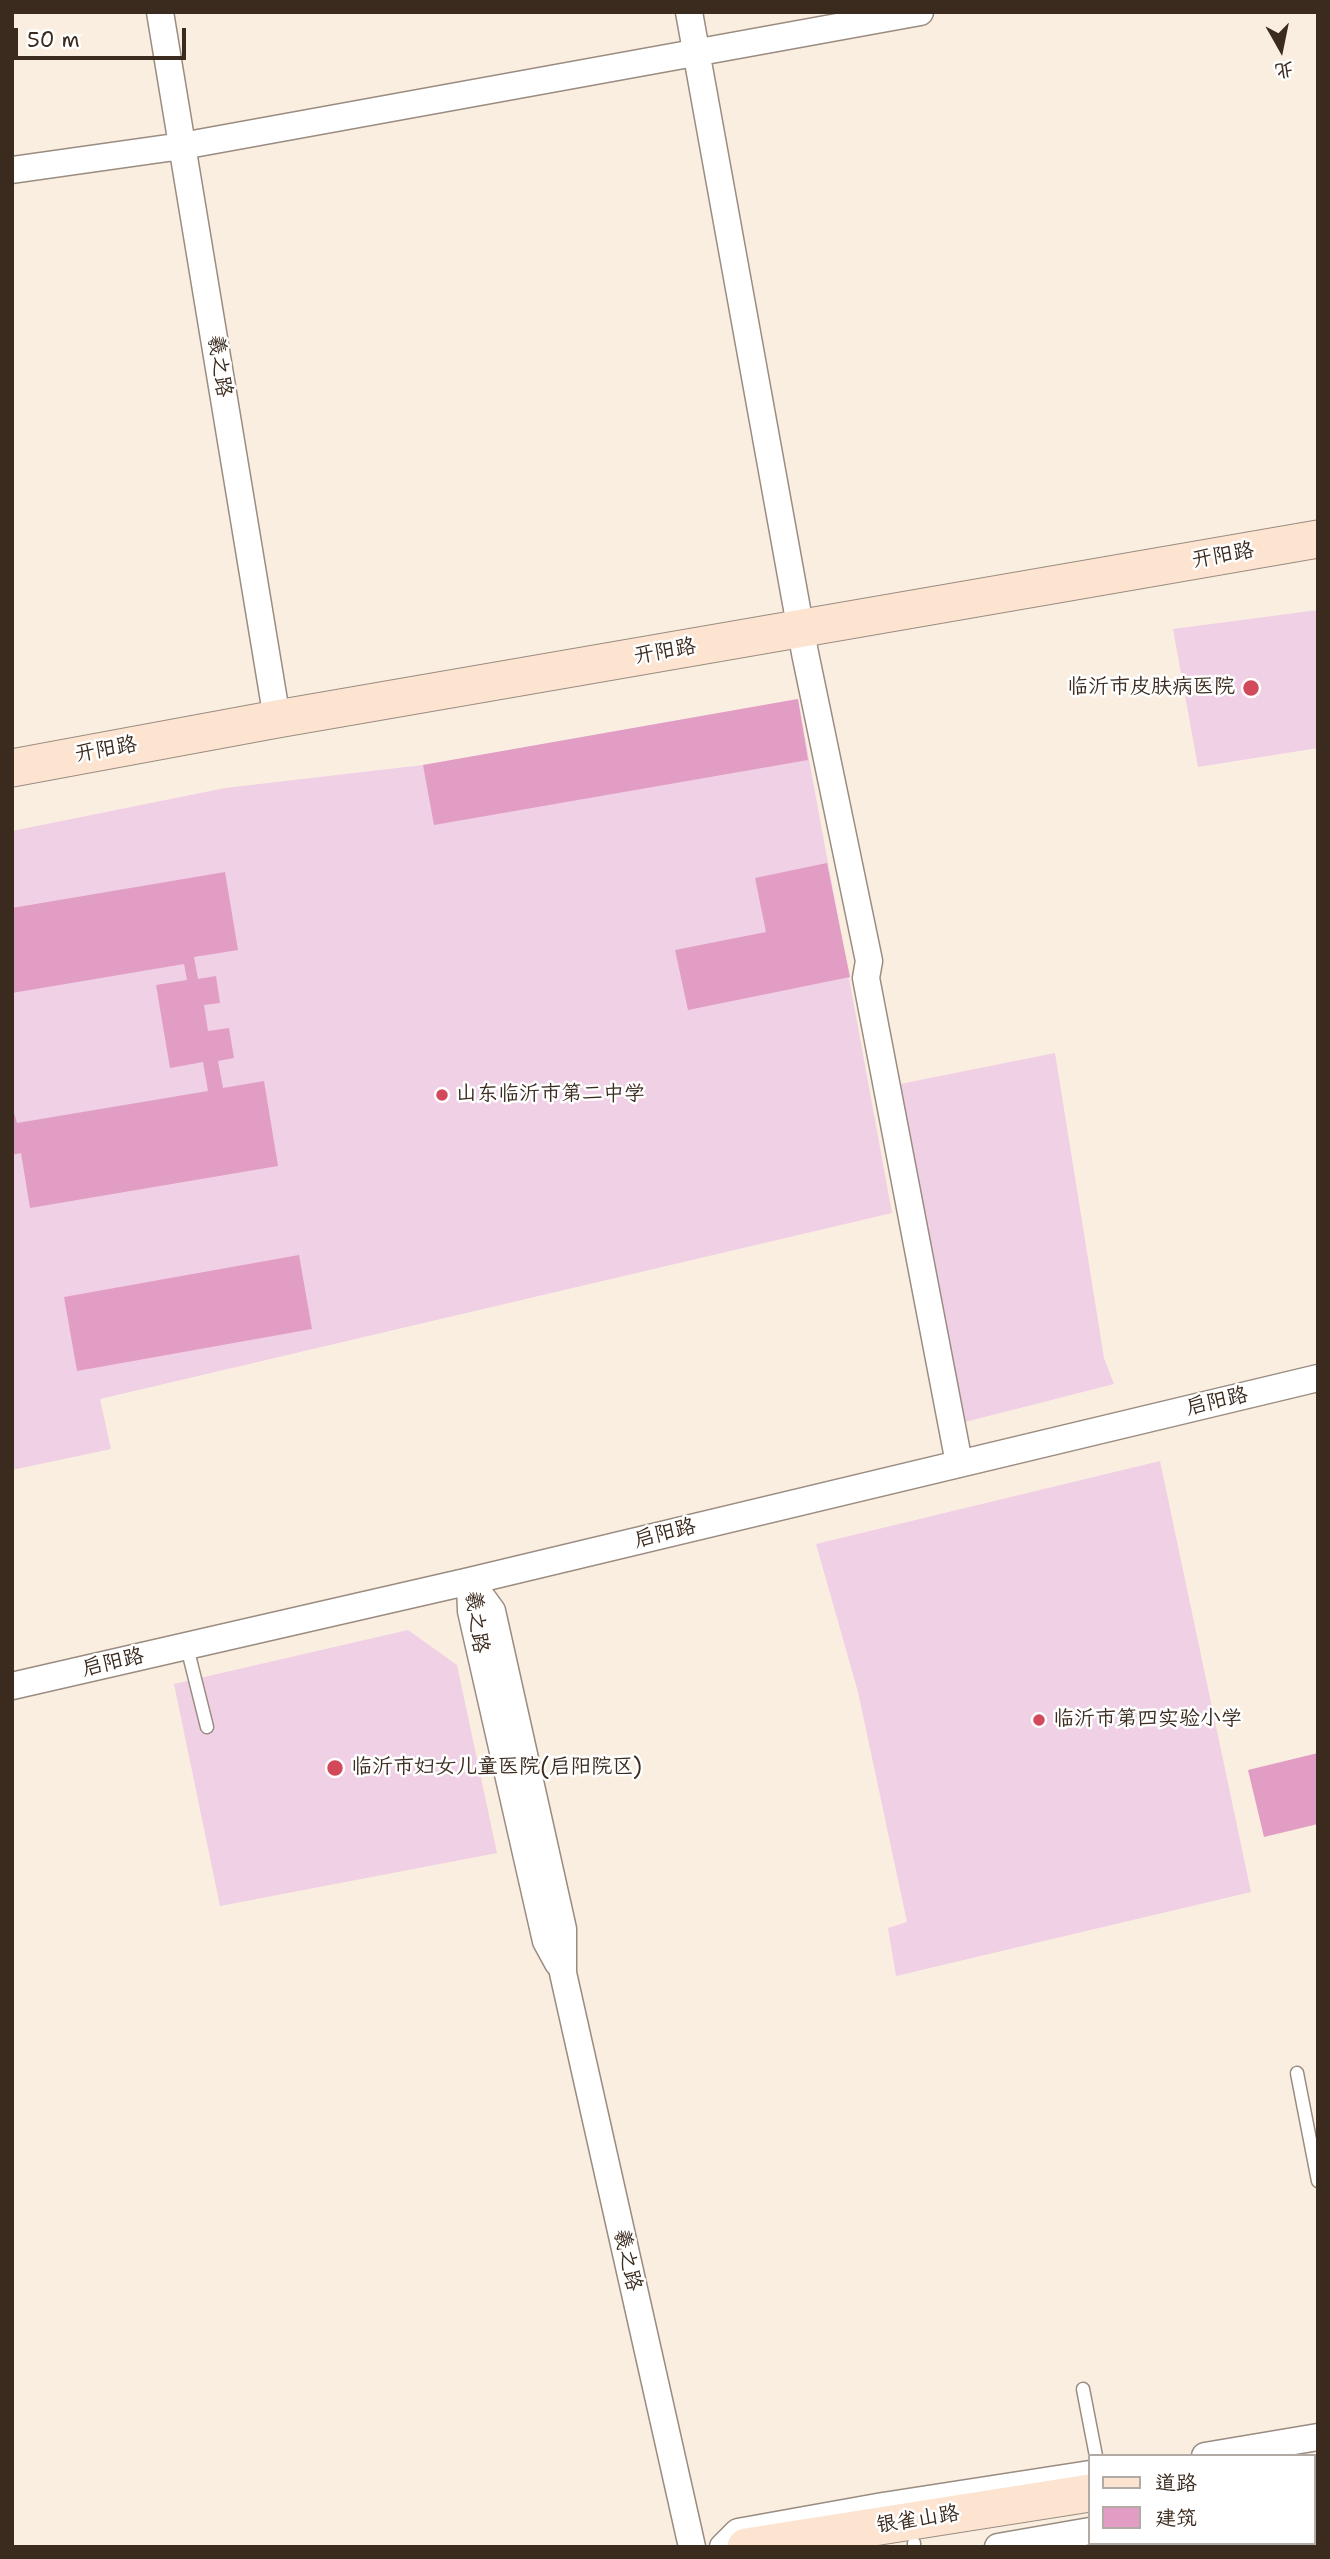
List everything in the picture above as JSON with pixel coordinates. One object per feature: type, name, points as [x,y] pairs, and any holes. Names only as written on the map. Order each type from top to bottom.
[{"type":"street","name":"羲之路","points":[[160,12],[277,719]]},
{"type":"street","points":[[689,12],[801,628],[869,961],[866,978],[959,1463]]},
{"type":"street","points":[[12,170],[182,146],[919,12]]},
{"type":"street","name":"开阳路","points":[[12,768],[277,719],[1318,539]]},
{"type":"street","name":"启阳路","points":[[12,1686],[180,1652],[1318,1378]]},
{"type":"street","name":"羲之路","points":[[470,1581],[471,1611],[546,1941],[563,1973],[692,2547]]},
{"type":"street","points":[[1218,2454],[1318,2438]]},
{"type":"street","points":[[723,2547],[738,2532],[1088,2474]]},
{"type":"street","name":"银雀山路","points":[[746,2547],[1088,2493]]},
{"type":"street","name":"银雀山路","points":[[906,2545],[1088,2512]]},
{"type":"street","points":[[998,2547],[1088,2531]]},
{"type":"lane","points":[[180,1652],[207,1727]]},
{"type":"lane","points":[[1297,2073],[1318,2181]]},
{"type":"lane","points":[[1083,2389],[1096,2454]]},
{"type":"shaded area","name":"临沂市皮肤病医院","points":[[1318,610],[1318,748],[1198,767],[1173,629]]},
{"type":"shaded area","name":"山东临沂市第二中学","points":[[798,699],[892,1213],[100,1399],[111,1449],[12,1470],[12,831],[225,788],[423,765]]},
{"type":"shaded area","points":[[1055,1053],[1104,1358],[1114,1384],[961,1423],[900,1084]]},
{"type":"shaded area","name":"临沂市第四实验小学","points":[[1160,1461],[1251,1892],[896,1976],[888,1928],[907,1922],[858,1692],[816,1544]]},
{"type":"shaded area","name":"临沂市妇女儿童医院(启阳院区)","points":[[408,1630],[457,1665],[497,1853],[220,1906],[174,1684]]},
{"type":"building","points":[[798,699],[808,760],[434,825],[423,765]]},
{"type":"building","points":[[827,863],[850,977],[688,1010],[675,950],[766,932],[755,878]]},
{"type":"building","points":[[225,872],[238,950],[194,957],[198,979],[216,976],[220,1003],[204,1005],[208,1031],[229,1028],[234,1058],[218,1061],[223,1088],[264,1081],[278,1166],[30,1208],[21,1153],[12,1155],[12,1106],[17,1123],[208,1091],[203,1062],[170,1068],[156,985],[187,980],[184,964],[12,993],[12,908]]},
{"type":"building","points":[[299,1255],[312,1329],[77,1371],[64,1297]]},
{"type":"building","points":[[1318,1753],[1318,1824],[1264,1837],[1248,1770]]},
{"type":"place","name":"临沂市皮肤病医院","points":[[1251,688]]},
{"type":"place","name":"山东临沂市第二中学","points":[[442,1095]]},
{"type":"place","name":"临沂市第四实验小学","points":[[1039,1720]]},
{"type":"place","name":"临沂市妇女儿童医院(启阳院区)","points":[[335,1768]]}]
